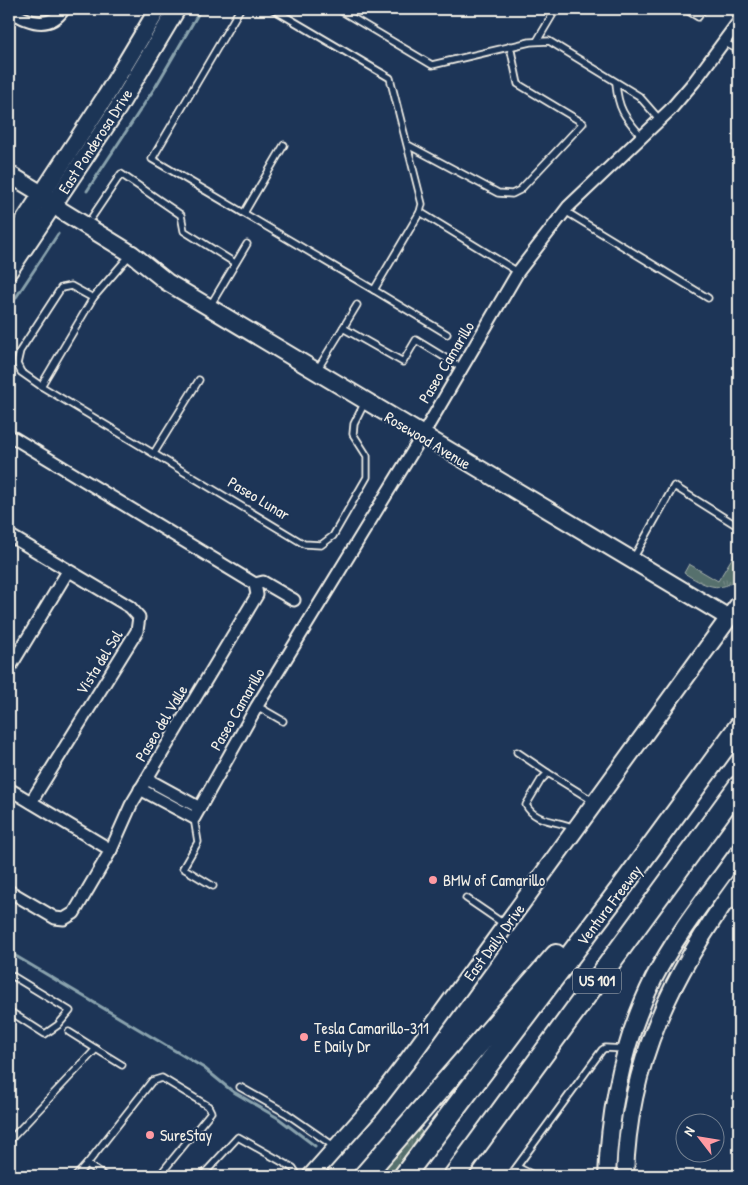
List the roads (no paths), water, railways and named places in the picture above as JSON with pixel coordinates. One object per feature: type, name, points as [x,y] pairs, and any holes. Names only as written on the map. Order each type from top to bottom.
[{"type":"highway","name":"Ventura Freeway","points":[[404,1176],[622,887],[739,727]]},
{"type":"highway","name":"US 101","points":[[454,1176],[739,786]]},
{"type":"highway","points":[[364,1176],[556,955],[622,887]]},
{"type":"main road","name":"East Ponderosa Drive","points":[[9,271],[158,9]]},
{"type":"main road","name":"East Ponderosa Drive","points":[[9,244],[51,198],[139,75],[177,9]]},
{"type":"main road","name":"Rosewood Avenue","points":[[9,174],[51,198],[92,217],[114,231],[132,254]]},
{"type":"main road","name":"Rosewood Avenue","points":[[51,198],[132,254],[167,282],[729,618]]},
{"type":"main road","name":"East Daily Drive","points":[[310,1176],[388,1087],[739,604]]},
{"type":"main road","points":[[607,1176],[613,1107],[626,1049],[640,1008],[655,977],[683,929],[739,852]]},
{"type":"main road","points":[[625,1176],[627,1140],[633,1104],[642,1065],[656,1026],[675,981],[696,943],[720,907],[738,887]]},
{"type":"street","points":[[9,10],[32,22],[48,22],[58,16],[64,9]]},
{"type":"street","name":"Paseo Camarillo","points":[[197,813],[257,706],[422,436],[518,272],[565,211],[660,120],[737,30]]},
{"type":"street","points":[[9,438],[30,448],[250,579],[255,584],[262,582],[294,600]]},
{"type":"street","name":"Vista del Sol","points":[[9,536],[130,606],[136,612],[139,623],[137,631],[32,802]]},
{"type":"street","points":[[9,669],[68,571]]},
{"type":"street","name":"Paseo del Valle","points":[[9,891],[55,918],[69,917],[74,913],[111,850],[140,789],[257,595],[255,584]]},
{"type":"street","points":[[147,779],[197,813]]},
{"type":"street","points":[[9,789],[111,850]]},
{"type":"street","points":[[140,789],[197,813]]},
{"type":"lane","points":[[240,9],[152,159],[447,334]]},
{"type":"lane","points":[[274,9],[390,78],[422,204],[420,212],[374,290]]},
{"type":"lane","points":[[338,9],[432,65],[510,46],[537,41],[549,41],[639,96],[660,120]]},
{"type":"lane","points":[[348,15],[352,9]]},
{"type":"lane","points":[[537,41],[556,9]]},
{"type":"lane","points":[[685,9],[698,17],[703,9]]},
{"type":"lane","points":[[725,42],[739,50]]},
{"type":"lane","points":[[408,145],[498,192],[512,194],[520,190],[583,123],[518,84],[510,46]]},
{"type":"lane","points":[[616,83],[617,102],[621,112],[642,137]]},
{"type":"lane","points":[[244,213],[284,144]]},
{"type":"lane","points":[[92,217],[121,174],[182,216],[184,230],[235,264]]},
{"type":"lane","points":[[565,211],[708,298]]},
{"type":"lane","points":[[420,212],[518,272]]},
{"type":"lane","points":[[209,308],[247,244]]},
{"type":"lane","points":[[41,386],[93,298],[132,254]]},
{"type":"lane","name":"Paseo Lunar","points":[[93,298],[71,286],[61,288],[20,351],[17,358],[18,368],[41,386],[304,544],[321,545],[333,536],[367,477],[367,456],[353,434],[354,424],[365,402]]},
{"type":"lane","points":[[317,372],[358,305]]},
{"type":"lane","points":[[343,328],[403,362],[416,340],[462,368]]},
{"type":"lane","points":[[154,454],[199,380]]},
{"type":"lane","points":[[632,560],[674,486],[739,527]]},
{"type":"lane","points":[[257,706],[283,721]]},
{"type":"lane","points":[[516,752],[595,802]]},
{"type":"lane","points":[[548,773],[541,780],[526,805],[536,817],[563,822],[576,829]]},
{"type":"lane","points":[[197,813],[198,842],[183,868],[213,886]]},
{"type":"lane","points":[[466,898],[506,926]]},
{"type":"lane","points":[[720,907],[729,905],[739,906]]},
{"type":"lane","points":[[9,1011],[45,1034],[58,1025],[70,1010],[10,975]]},
{"type":"lane","points":[[69,1032],[122,1065]]},
{"type":"lane","points":[[510,1176],[602,1050],[605,1048],[626,1049]]},
{"type":"lane","points":[[9,1141],[96,1049]]},
{"type":"lane","points":[[76,1176],[152,1082],[162,1078],[208,1106],[211,1112],[159,1176]]},
{"type":"lane","points":[[240,1087],[286,1113],[336,1148]]},
{"type":"lane","points":[[202,1176],[238,1137],[293,1168],[298,1176]]},
{"type":"lane","points":[[87,1164],[104,1176]]},
{"type":"lane","points":[[518,1167],[535,1176]]},
{"type":"waterway","points":[[87,191],[156,86],[201,9]]},
{"type":"waterway","points":[[9,308],[58,234]]},
{"type":"waterway","points":[[9,952],[204,1068],[232,1091],[278,1118],[315,1146]]},
{"type":"place","name":"BMW of Camarillo","points":[[433,880]]},
{"type":"place","name":"Tesla Camarillo-311 E Daily Dr","points":[[304,1037]]},
{"type":"place","name":"SureStay","points":[[150,1135]]}]
